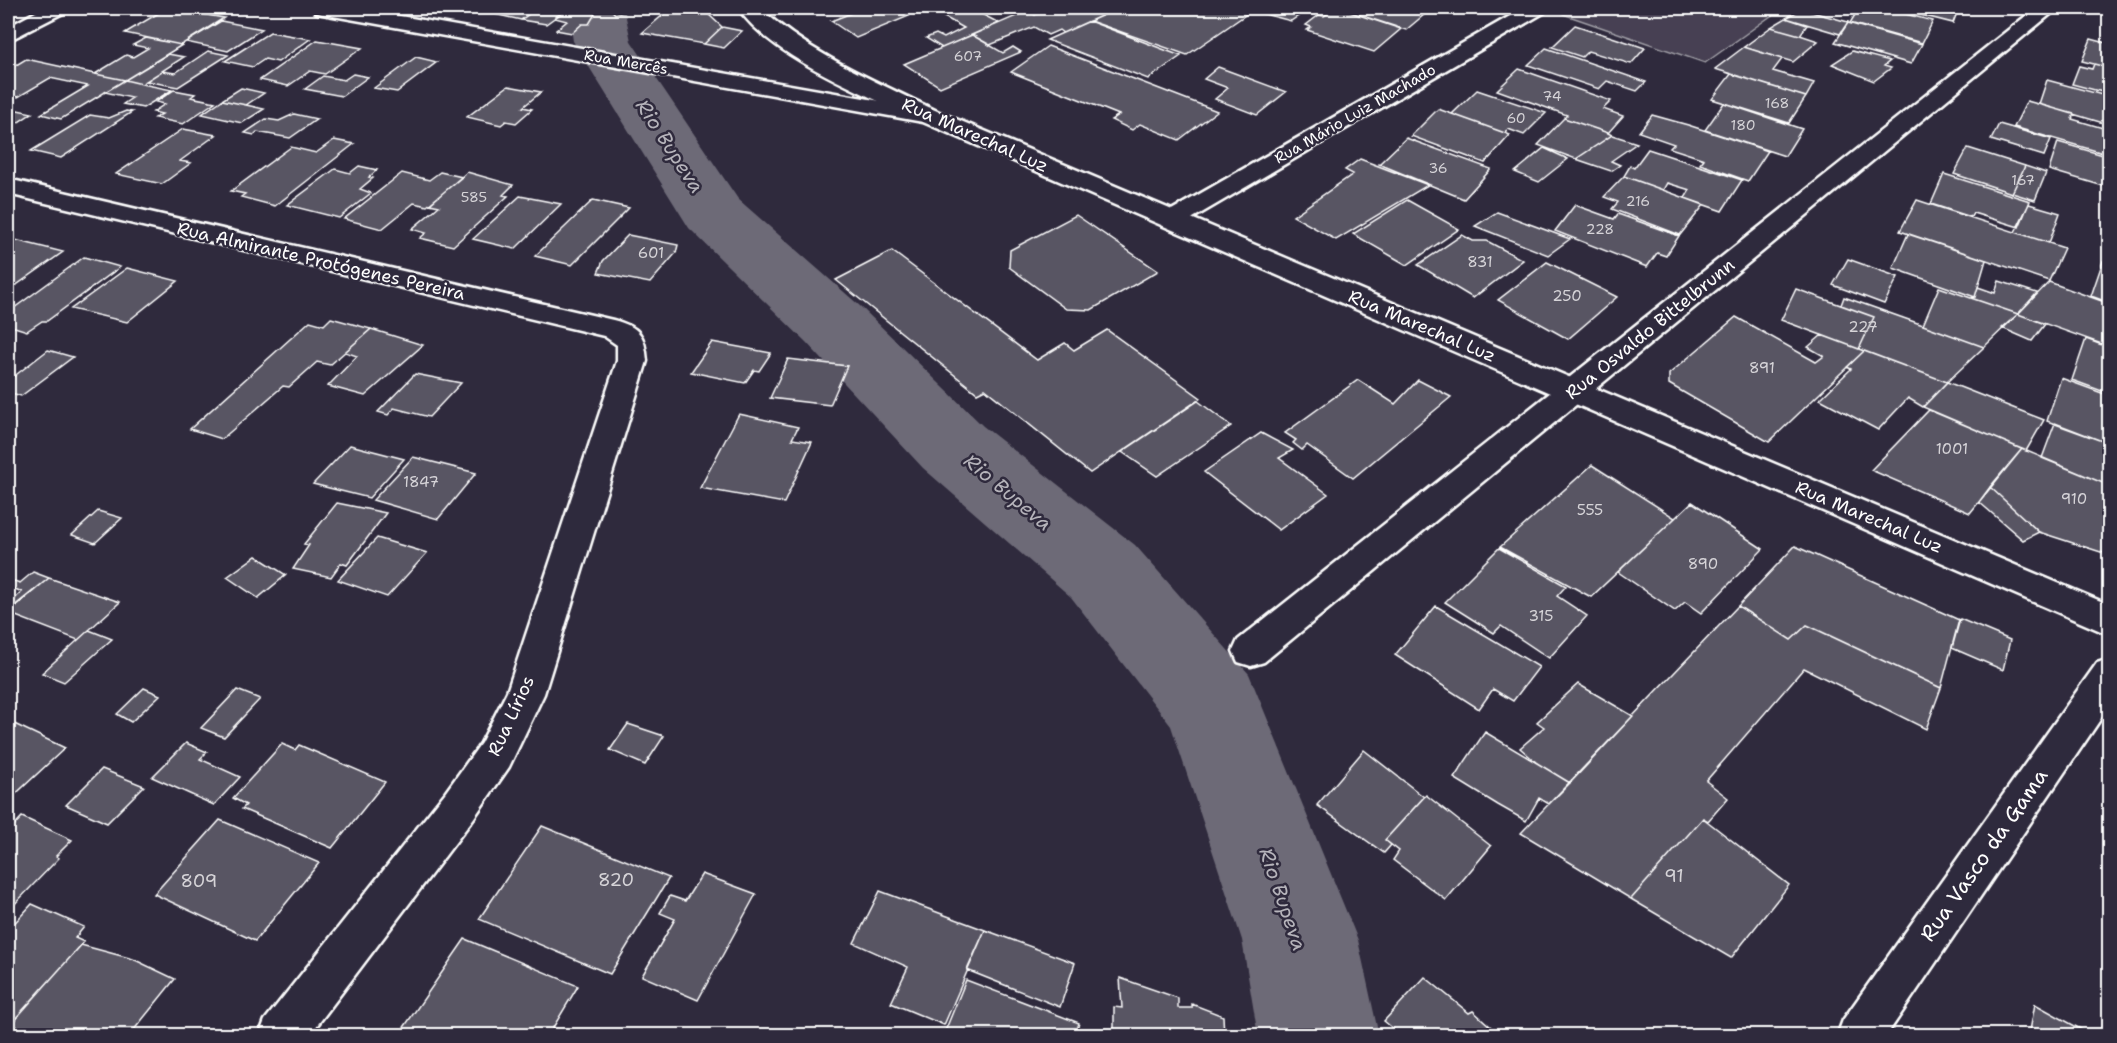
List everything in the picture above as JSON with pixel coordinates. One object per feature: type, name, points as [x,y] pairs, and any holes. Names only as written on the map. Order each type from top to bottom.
[{"type":"street","points":[[8,35],[58,8]]},
{"type":"street","name":"Rua Mercês","points":[[322,8],[929,116]]},
{"type":"street","name":"Rua Marechal Luz","points":[[748,8],[786,40],[831,68],[929,116],[2109,621]]},
{"type":"street","name":"Rua Mário Luiz Machado","points":[[1172,220],[1538,8]]},
{"type":"street","name":"Rua Osvaldo Bittelbrunn","points":[[1251,651],[2048,8]]},
{"type":"street","name":"Rua Almirante Protógenes Pereira","points":[[8,187],[613,329],[631,341]]},
{"type":"street","name":"Rua Lírios","points":[[280,1035],[459,806],[500,745],[525,694],[632,362],[631,341]]},
{"type":"street","name":"Rua Vasco da Gama","points":[[1859,1035],[2109,674]]},
{"type":"shaded area","points":[[1572,8],[1782,8],[1705,63],[1563,14]]},
{"type":"building","points":[[167,8],[224,18],[181,45],[125,33]]},
{"type":"building","points":[[466,8],[503,8],[494,14]]},
{"type":"building","points":[[503,8],[537,8],[521,20],[494,14]]},
{"type":"building","points":[[537,8],[568,8],[546,24],[521,20]]},
{"type":"building","points":[[568,8],[590,8],[595,14],[589,24],[582,24],[572,33],[556,30],[567,21],[555,18]]},
{"type":"building","points":[[610,8],[640,8],[615,14]]},
{"type":"building","points":[[671,8],[707,13],[722,27],[704,44],[642,33]]},
{"type":"building","points":[[864,8],[895,8],[909,16],[856,38],[831,21]]},
{"type":"building","points":[[950,8],[970,8],[999,23],[942,48],[926,38],[936,34],[944,38],[964,28],[937,13]]},
{"type":"building","points":[[1050,8],[1119,8],[1063,33],[1059,30],[1048,35],[1034,27],[990,45],[972,35],[1028,11],[1035,15]]},
{"type":"building","points":[[1119,8],[1254,9],[1187,55],[1090,21]]},
{"type":"building","points":[[1259,8],[1310,8],[1291,21],[1253,11]]},
{"type":"building","points":[[1335,8],[1401,29],[1374,52],[1307,30],[1311,27],[1306,25],[1319,15],[1324,16]]},
{"type":"building","points":[[1338,8],[1426,8],[1431,9],[1406,30]]},
{"type":"building","points":[[1859,8],[1882,8],[1933,21],[1922,43],[1850,23]]},
{"type":"building","points":[[1893,8],[1949,8],[1958,10],[1953,23]]},
{"type":"building","points":[[1801,9],[1848,22],[1840,34],[1786,18]]},
{"type":"building","points":[[1786,18],[1807,25],[1800,35],[1771,27]]},
{"type":"building","points":[[221,21],[262,29],[228,51],[186,42]]},
{"type":"building","points":[[1089,21],[1181,56],[1148,79],[1047,40]]},
{"type":"building","points":[[1848,23],[1922,44],[1911,64],[1835,42]]},
{"type":"building","points":[[1575,25],[1645,48],[1631,64],[1588,51],[1582,57],[1552,47]]},
{"type":"building","points":[[722,27],[742,31],[724,48],[704,44]]},
{"type":"building","points":[[1771,27],[1818,41],[1793,62],[1744,47]]},
{"type":"building","points":[[270,32],[310,39],[278,62],[265,59],[253,67],[225,61]]},
{"type":"building","points":[[972,35],[1003,53],[1013,47],[1021,52],[940,87],[904,64]]},
{"type":"building","points":[[146,38],[182,45],[125,80],[95,74],[126,55],[133,57],[148,48],[133,45]]},
{"type":"building","points":[[2091,39],[2110,44],[2110,68],[2082,61]]},
{"type":"building","points":[[317,40],[362,48],[325,74],[310,71],[288,86],[260,80]]},
{"type":"building","points":[[1048,46],[1217,111],[1179,140],[1140,124],[1132,130],[1111,120],[1119,115],[1011,72]]},
{"type":"building","points":[[1744,47],[1782,59],[1773,71],[1814,83],[1806,97],[1715,69]]},
{"type":"building","points":[[1546,48],[1646,82],[1637,91],[1607,81],[1599,89],[1528,65]]},
{"type":"building","points":[[208,51],[228,55],[178,87],[146,81],[162,71],[175,73]]},
{"type":"building","points":[[1852,51],[1890,61],[1884,66],[1891,68],[1874,81],[1832,64]]},
{"type":"building","points":[[168,54],[184,57],[142,84],[125,80]]},
{"type":"building","points":[[416,57],[437,62],[397,92],[374,88]]},
{"type":"building","points":[[26,59],[125,80],[61,119],[41,114],[88,86],[50,78],[18,97],[8,95],[8,70]]},
{"type":"building","points":[[2094,64],[2110,68],[2110,94],[2072,84],[2079,66],[2092,69]]},
{"type":"building","points":[[1218,67],[1286,92],[1257,115],[1215,99],[1228,88],[1204,79]]},
{"type":"building","points":[[1519,69],[1611,101],[1603,109],[1623,116],[1608,133],[1564,118],[1567,115],[1497,90]]},
{"type":"building","points":[[353,74],[368,77],[342,96],[305,89],[323,76],[344,80]]},
{"type":"building","points":[[1731,74],[1806,97],[1789,123],[1712,99]]},
{"type":"building","points":[[125,80],[172,90],[143,108],[123,104],[132,98],[105,92]]},
{"type":"building","points":[[2047,80],[2110,97],[2110,125],[2039,104]]},
{"type":"building","points":[[508,86],[541,92],[523,107],[532,109],[516,123],[506,121],[501,125],[467,117]]},
{"type":"building","points":[[241,88],[264,93],[246,105],[222,100]]},
{"type":"building","points":[[174,90],[195,94],[191,97],[215,102],[183,124],[155,118],[162,114],[153,112],[165,104],[156,102]]},
{"type":"building","points":[[1477,90],[1546,113],[1524,135],[1508,129],[1505,133],[1452,114]]},
{"type":"building","points":[[222,100],[264,109],[242,123],[202,114]]},
{"type":"building","points":[[2027,101],[2074,114],[2072,119],[2110,130],[2110,155],[2014,127]]},
{"type":"building","points":[[1724,103],[1802,129],[1785,156],[1705,130]]},
{"type":"building","points":[[8,108],[32,113],[8,129]]},
{"type":"building","points":[[1438,109],[1510,135],[1485,163],[1411,136]]},
{"type":"building","points":[[126,111],[132,112],[61,158],[31,151],[90,115],[109,118]]},
{"type":"building","points":[[294,114],[317,119],[290,138],[257,132],[254,135],[245,133],[266,119],[279,121]]},
{"type":"building","points":[[1652,115],[1768,151],[1748,181],[1700,164],[1704,159],[1670,148],[1674,144],[1639,132]]},
{"type":"building","points":[[1564,118],[1612,135],[1576,159],[1538,145]]},
{"type":"building","points":[[1999,124],[2051,139],[2044,156],[1991,140]]},
{"type":"building","points":[[183,129],[216,135],[180,161],[191,163],[162,184],[116,174]]},
{"type":"building","points":[[1612,135],[1637,143],[1611,161],[1620,165],[1611,171],[1576,159]]},
{"type":"building","points":[[1406,138],[1491,169],[1464,199],[1379,164]]},
{"type":"building","points":[[334,140],[354,144],[275,206],[241,197],[245,194],[231,191],[291,147],[316,153]]},
{"type":"building","points":[[2058,142],[2110,157],[2110,188],[2049,170]]},
{"type":"building","points":[[1544,148],[1568,159],[1539,182],[1515,172]]},
{"type":"building","points":[[1968,148],[2025,166],[2012,193],[1954,174]]},
{"type":"building","points":[[1648,149],[1742,180],[1722,211],[1685,198],[1690,190],[1667,183],[1663,190],[1624,176],[1630,166],[1634,168]]},
{"type":"building","points":[[1360,159],[1428,185],[1336,240],[1293,216],[1353,174],[1345,170]]},
{"type":"building","points":[[359,166],[377,170],[369,177],[373,178],[360,189],[371,193],[339,218],[287,205],[335,169],[350,173]]},
{"type":"building","points":[[2025,166],[2046,173],[2035,200],[2012,193]]},
{"type":"building","points":[[440,172],[462,177],[427,206],[414,203],[382,229],[344,219],[402,173],[429,180]]},
{"type":"building","points":[[467,172],[513,185],[503,195],[508,196],[453,246],[420,238],[426,233],[412,229],[439,206],[430,204]]},
{"type":"building","points":[[1944,174],[2030,201],[2019,227],[1973,213],[1971,217],[1931,204]]},
{"type":"building","points":[[1624,176],[1704,205],[1680,235],[1612,209],[1618,202],[1604,197]]},
{"type":"building","points":[[520,196],[561,204],[515,249],[473,239]]},
{"type":"building","points":[[593,200],[629,208],[572,265],[535,256]]},
{"type":"building","points":[[1407,200],[1459,229],[1407,265],[1353,234]]},
{"type":"building","points":[[1917,200],[2064,248],[2049,281],[1900,231]]},
{"type":"building","points":[[2029,204],[2060,213],[2049,243],[2015,232]]},
{"type":"building","points":[[1575,205],[1614,219],[1618,214],[1679,236],[1666,256],[1657,253],[1647,267],[1555,231]]},
{"type":"building","points":[[1497,212],[1570,239],[1548,255],[1475,226]]},
{"type":"building","points":[[1076,215],[1158,271],[1091,310],[1066,309],[1009,267],[1010,250]]},
{"type":"building","points":[[1908,234],[1986,260],[1975,297],[1893,268]]},
{"type":"building","points":[[628,235],[678,245],[676,253],[650,283],[598,273],[603,261]]},
{"type":"building","points":[[1462,235],[1473,241],[1487,241],[1523,260],[1473,298],[1418,265]]},
{"type":"building","points":[[15,240],[63,252],[8,291],[8,245]]},
{"type":"building","points":[[892,251],[1037,360],[1065,343],[1074,350],[1107,330],[1201,398],[1090,473],[985,389],[977,393],[836,280]]},
{"type":"building","points":[[84,257],[120,267],[47,321],[42,321],[27,331],[8,325],[8,316],[14,311],[10,311]]},
{"type":"building","points":[[1848,259],[1898,277],[1884,304],[1833,285]]},
{"type":"building","points":[[2103,261],[2110,263],[2110,303],[2091,296]]},
{"type":"building","points":[[1547,262],[1617,297],[1568,339],[1498,300]]},
{"type":"building","points":[[127,268],[178,281],[127,322],[71,309]]},
{"type":"building","points":[[1999,281],[2037,293],[2018,314],[1971,298],[1975,297],[1978,287],[1995,293]]},
{"type":"building","points":[[2049,282],[2110,304],[2110,347],[2018,314]]},
{"type":"building","points":[[1939,287],[2018,314],[1984,347],[1923,325]]},
{"type":"building","points":[[1796,289],[1874,317],[1859,349],[1781,320]]},
{"type":"building","points":[[1844,297],[1984,347],[1947,382],[1859,349],[1874,317],[1841,305]]},
{"type":"building","points":[[2018,314],[2045,324],[2032,341],[2002,328]]},
{"type":"building","points":[[1736,317],[1816,362],[1824,356],[1808,347],[1822,335],[1864,351],[1769,442],[1669,384],[1669,374]]},
{"type":"building","points":[[331,318],[371,329],[330,365],[317,362],[289,387],[283,386],[222,439],[190,429],[310,321],[324,325]]},
{"type":"building","points":[[371,329],[423,345],[365,396],[328,386],[357,356],[345,352]]},
{"type":"building","points":[[2086,339],[2110,348],[2110,394],[2072,380]]},
{"type":"building","points":[[712,342],[771,353],[759,371],[754,370],[745,383],[691,372]]},
{"type":"building","points":[[48,350],[73,357],[21,396],[8,392],[8,381]]},
{"type":"building","points":[[1864,351],[1947,382],[1923,407],[1908,398],[1878,430],[1820,399],[1851,369],[1847,367]]},
{"type":"building","points":[[788,359],[847,366],[830,405],[770,398]]},
{"type":"building","points":[[415,374],[461,383],[429,417],[394,408],[388,415],[378,412]]},
{"type":"building","points":[[2061,378],[2110,396],[2110,444],[2047,421]]},
{"type":"building","points":[[1358,380],[1395,404],[1418,380],[1451,397],[1353,478],[1307,445],[1302,450],[1293,443],[1296,440],[1285,433]]},
{"type":"building","points":[[1947,382],[2044,420],[2026,451],[1923,407]]},
{"type":"building","points":[[1198,401],[1231,426],[1157,476],[1122,452]]},
{"type":"building","points":[[1929,410],[2022,449],[1970,513],[1871,470]]},
{"type":"building","points":[[739,414],[798,427],[792,439],[812,442],[784,503],[700,488]]},
{"type":"building","points":[[2055,423],[2110,444],[2110,486],[2042,458]]},
{"type":"building","points":[[1261,433],[1293,450],[1279,458],[1328,494],[1279,530],[1204,472]]},
{"type":"building","points":[[350,445],[404,459],[369,498],[313,484]]},
{"type":"building","points":[[2022,449],[2110,486],[2110,555],[2039,532],[1990,487]]},
{"type":"building","points":[[413,457],[476,473],[438,519],[373,500]]},
{"type":"building","points":[[1592,465],[1675,518],[1591,597],[1500,547]]},
{"type":"building","points":[[1990,487],[2039,532],[2023,540],[1979,502]]},
{"type":"building","points":[[1692,502],[1763,549],[1701,613],[1685,602],[1675,611],[1618,572]]},
{"type":"building","points":[[337,503],[386,513],[347,565],[341,563],[331,577],[293,569],[309,545],[304,544]]},
{"type":"building","points":[[98,511],[122,518],[95,543],[72,535]]},
{"type":"building","points":[[377,538],[427,553],[387,597],[338,580]]},
{"type":"building","points":[[1795,546],[1959,620],[1941,688],[1807,625],[1791,640],[1738,606]]},
{"type":"building","points":[[1499,548],[1566,586],[1557,596],[1587,616],[1549,658],[1501,626],[1494,633],[1445,602]]},
{"type":"building","points":[[256,556],[286,575],[258,598],[227,577]]},
{"type":"building","points":[[33,572],[49,578],[8,611],[8,605],[22,592],[13,588],[8,593],[8,579],[20,583]]},
{"type":"building","points":[[49,578],[120,602],[78,640],[8,613]]},
{"type":"building","points":[[1436,606],[1539,667],[1513,701],[1493,689],[1479,709],[1395,655]]},
{"type":"building","points":[[1738,606],[1791,640],[1807,625],[1941,688],[1926,729],[1804,668],[1706,781],[1728,798],[1708,821],[1703,818],[1631,899],[1521,833]]},
{"type":"building","points":[[1960,619],[2010,640],[2003,670],[1952,648]]},
{"type":"building","points":[[89,630],[112,639],[64,682],[42,673]]},
{"type":"building","points":[[1578,684],[1633,716],[1570,783],[1537,763],[1520,748],[1544,727],[1537,722]]},
{"type":"building","points":[[144,688],[160,695],[131,722],[117,714]]},
{"type":"building","points":[[237,690],[260,699],[224,737],[201,728]]},
{"type":"building","points":[[8,721],[65,748],[8,801]]},
{"type":"building","points":[[628,724],[664,736],[645,765],[610,750]]},
{"type":"building","points":[[1485,732],[1570,783],[1549,804],[1539,798],[1526,821],[1498,805],[1454,778]]},
{"type":"building","points":[[186,743],[207,752],[200,759],[240,777],[214,805],[152,777]]},
{"type":"building","points":[[282,744],[295,750],[299,745],[385,782],[332,848],[242,809],[246,805],[233,798]]},
{"type":"building","points":[[1364,750],[1424,797],[1385,840],[1391,845],[1384,853],[1317,805]]},
{"type":"building","points":[[102,769],[144,786],[107,823],[66,805]]},
{"type":"building","points":[[1426,795],[1491,846],[1446,900],[1393,860],[1399,851],[1385,840]]},
{"type":"building","points":[[22,817],[72,840],[56,856],[59,858],[8,911],[8,832]]},
{"type":"building","points":[[1703,818],[1789,885],[1731,958],[1631,899]]},
{"type":"building","points":[[220,820],[319,863],[255,941],[154,894]]},
{"type":"building","points":[[542,826],[669,878],[610,974],[479,919]]},
{"type":"building","points":[[702,874],[756,894],[698,1000],[642,976],[675,919],[660,913],[670,896],[685,901]]},
{"type":"building","points":[[880,891],[985,930],[944,1025],[891,1003],[908,967],[854,943]]},
{"type":"building","points":[[32,904],[84,927],[75,938],[84,942],[14,1020],[8,1017],[8,930]]},
{"type":"building","points":[[985,930],[1075,963],[1060,1007],[967,970]]},
{"type":"building","points":[[465,939],[578,986],[548,1036],[398,1036]]},
{"type":"building","points":[[81,945],[133,959],[175,979],[129,1036],[31,1036],[11,1024]]},
{"type":"building","points":[[1425,977],[1469,1013],[1473,1011],[1501,1036],[1402,1036],[1384,1021]]},
{"type":"building","points":[[1120,978],[1178,998],[1178,1008],[1192,1008],[1192,1004],[1223,1016],[1224,1036],[1114,1036],[1114,1007],[1122,1008]]},
{"type":"building","points":[[966,980],[1079,1023],[1075,1036],[943,1036]]},
{"type":"building","points":[[2035,1004],[2093,1036],[2029,1036]]},
{"type":"waterway","name":"Rio Bupeva","points":[[596,8],[602,41],[713,213],[833,324],[953,447],[1103,571],[1214,705],[1300,940],[1319,1036]]}]
